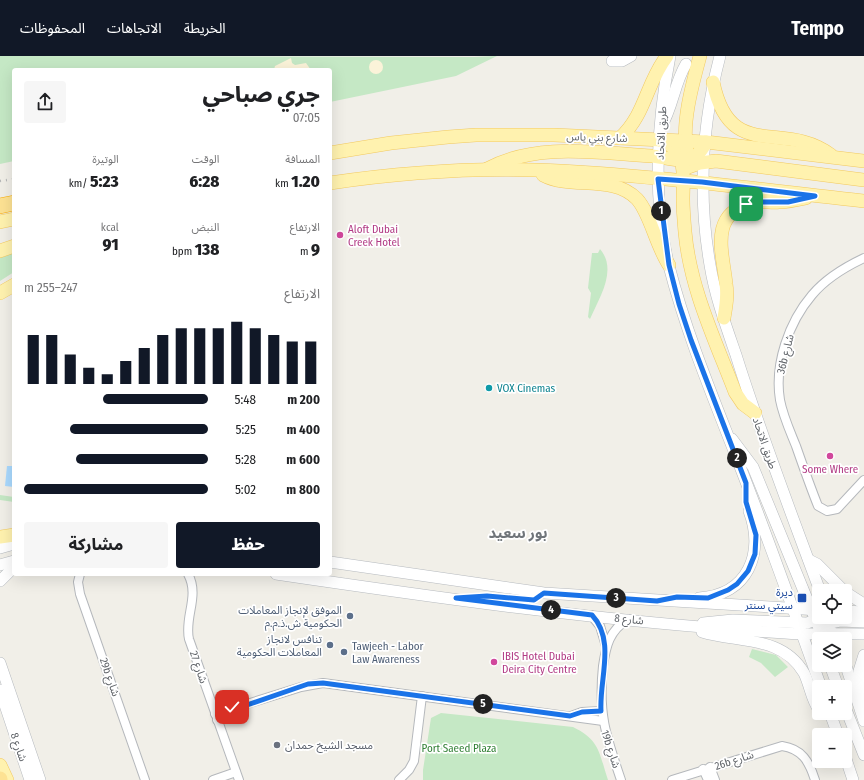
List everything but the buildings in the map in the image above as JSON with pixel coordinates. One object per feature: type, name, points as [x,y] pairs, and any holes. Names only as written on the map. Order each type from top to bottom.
[{"type":"highway","points":[[0,206],[12,203]]},
{"type":"main road","points":[[612,61],[622,61],[631,56]]},
{"type":"main road","points":[[620,138],[631,127],[640,114],[657,72],[667,56]]},
{"type":"main road","name":"طريق الاتحاد","points":[[670,56],[663,91],[658,179],[669,265],[685,322],[799,622],[819,680]]},
{"type":"main road","points":[[700,56],[690,97],[686,142],[689,166],[686,237],[696,286],[735,392],[743,404],[755,413]]},
{"type":"main road","points":[[689,166],[706,142],[713,82],[720,56]]},
{"type":"main road","points":[[686,64],[676,84],[668,114],[660,135],[674,147],[702,182],[864,201]]},
{"type":"main road","points":[[713,82],[715,93],[725,114],[732,124],[739,129],[757,136],[807,143],[826,152],[834,158]]},
{"type":"main road","name":"شارع بني ياس","points":[[332,153],[391,143],[476,135],[620,138],[660,135],[686,142],[706,142],[864,161]]},
{"type":"main road","points":[[485,170],[513,157],[541,152],[660,157],[689,166]]},
{"type":"main road","points":[[332,183],[428,172],[485,170],[534,170],[658,179],[689,166],[716,162],[864,180]]},
{"type":"main road","name":"طريق الاتحاد","points":[[689,166],[702,182],[704,224],[710,267],[724,318],[772,465],[818,584]]},
{"type":"main road","points":[[534,170],[545,176],[563,182],[617,187],[628,192],[637,199],[644,209],[657,245],[669,265]]},
{"type":"main road","points":[[724,318],[727,294],[720,242],[725,222],[730,215],[746,204],[754,202],[788,202],[815,196]]},
{"type":"main road","points":[[0,222],[12,219]]},
{"type":"main road","points":[[0,250],[12,247]]},
{"type":"main road","points":[[0,294],[12,285]]},
{"type":"main road","points":[[727,434],[740,448],[753,467],[812,603]]},
{"type":"main road","points":[[657,601],[677,597],[702,598],[718,595],[737,584],[748,571],[755,554],[756,542],[754,527],[746,502],[746,483]]},
{"type":"main road","points":[[0,537],[12,535]]},
{"type":"main road","points":[[0,542],[12,539]]},
{"type":"main road","points":[[0,548],[12,545]]},
{"type":"main road","points":[[809,560],[817,564],[838,584]]},
{"type":"main road","name":"شارع 8","points":[[332,562],[544,593],[793,609],[812,618]]},
{"type":"main road","points":[[0,581],[6,564]]},
{"type":"main road","name":"شارع 8","points":[[290,576],[419,595],[456,598],[686,626],[803,633],[817,624]]},
{"type":"main road","points":[[456,598],[487,596],[534,600],[544,593]]},
{"type":"main road","points":[[852,596],[864,604]]},
{"type":"main road","points":[[852,611],[864,612]]},
{"type":"main road","points":[[686,626],[720,620],[812,622]]},
{"type":"main road","points":[[852,622],[864,622]]},
{"type":"main road","points":[[822,624],[831,632]]},
{"type":"main road","name":"شارع 8","points":[[822,624],[831,632]]},
{"type":"main road","points":[[686,626],[711,635],[755,641],[778,649],[797,664],[804,673],[812,693]]},
{"type":"main road","name":"شارع 8","points":[[852,635],[864,634]]},
{"type":"main road","points":[[863,717],[859,671],[864,655]]},
{"type":"main road","points":[[0,663],[40,780]]},
{"type":"main road","points":[[848,672],[863,717]]},
{"type":"main road","name":"شارع 8","points":[[0,690],[30,780]]},
{"type":"main road","points":[[850,720],[864,755]]},
{"type":"main road","points":[[0,765],[6,780]]},
{"type":"main road","points":[[849,768],[853,780]]},
{"type":"street","name":"36b شارع","points":[[864,258],[829,279],[813,294],[795,322],[788,337],[781,363],[779,384],[784,415],[818,506],[827,511],[837,509],[864,480]]},
{"type":"street","name":"29b شارع","points":[[80,576],[78,582],[80,594],[145,780]]},
{"type":"street","name":"شارع 27","points":[[189,576],[192,585],[193,596],[187,631],[237,776]]},
{"type":"street","name":"19b شارع","points":[[592,615],[600,626],[606,646]]},
{"type":"street","name":"19b شارع","points":[[622,780],[603,721],[601,711],[601,690],[606,646],[616,628],[628,619]]},
{"type":"street","points":[[216,717],[236,706],[244,706],[301,686],[323,683],[603,721]]},
{"type":"street","points":[[399,780],[409,770],[414,761],[425,696]]},
{"type":"street","points":[[407,780],[414,773],[419,762],[425,696]]},
{"type":"street","points":[[570,716],[582,712],[601,711]]},
{"type":"street","name":"26b شارع","points":[[672,780],[773,747],[782,746],[798,751],[809,763],[815,780]]},
{"type":"street","points":[[707,768],[708,780]]},
{"type":"street","points":[[707,768],[715,780]]},
{"type":"street","points":[[213,780],[237,776]]},
{"type":"green space","points":[[0,56],[497,56],[456,76],[332,102],[332,68],[12,68],[12,161],[0,164]]},
{"type":"green space","points":[[600,249],[605,257],[607,275],[602,293],[590,319],[588,317],[591,293],[588,288],[592,253],[598,253]]},
{"type":"green space","points":[[12,253],[12,273],[0,281],[0,256]]},
{"type":"green space","points":[[0,495],[12,497],[12,502],[0,500]]},
{"type":"green space","points":[[752,649],[776,655],[788,667],[775,677],[761,663],[749,657]]},
{"type":"green space","name":"Port Saeed Plaza","points":[[441,713],[573,727],[594,742],[608,780],[423,780],[423,770],[431,718]]},
{"type":"sand","points":[[291,58],[292,63],[295,65],[306,63],[310,68],[274,68],[275,66]]},
{"type":"sand","points":[[373,60],[379,60],[383,64],[383,70],[379,74],[373,74],[369,70],[369,64]]},
{"type":"water","points":[[7,466],[12,466],[12,487],[5,486]]},
{"type":"railway","points":[[0,181],[12,179]]},
{"type":"place","name":"Aloft Dubai Creek Hotel","points":[[340,235]]},
{"type":"place","name":"VOX Cinemas","points":[[489,388]]},
{"type":"place","name":"Some Where","points":[[830,456]]},
{"type":"place","name":"ديرة سيتي سنتر","points":[[802,598]]},
{"type":"place","name":"الموفق لإنجاز المعاملات الحكومية ش.ذ.م.م","points":[[350,616]]},
{"type":"place","name":"تنافس لانجاز المعاملات الحكومية","points":[[330,645]]},
{"type":"place","name":"Tawjeeh - Labor Law Awareness","points":[[344,652]]},
{"type":"place","name":"IBIS Hotel Dubai Deira City Centre","points":[[494,662]]},
{"type":"place","name":"مسجد الشيخ حمدان","points":[[277,745]]},
{"type":"district","name":"بور سعيد","points":[[518,533]]},
{"type":"route","points":[[232,707],[240,705],[244,706],[308,684],[330,683],[570,716],[582,712],[601,711],[600,700],[606,646],[603,632],[592,615],[456,598],[487,596],[534,600],[538,599],[544,593],[657,601],[677,597],[708,598],[718,595],[737,584],[748,571],[756,548],[756,535],[745,496],[746,483],[691,340],[679,304],[669,265],[659,197],[658,179],[702,182],[815,196],[788,202],[754,202],[746,204]]}]
